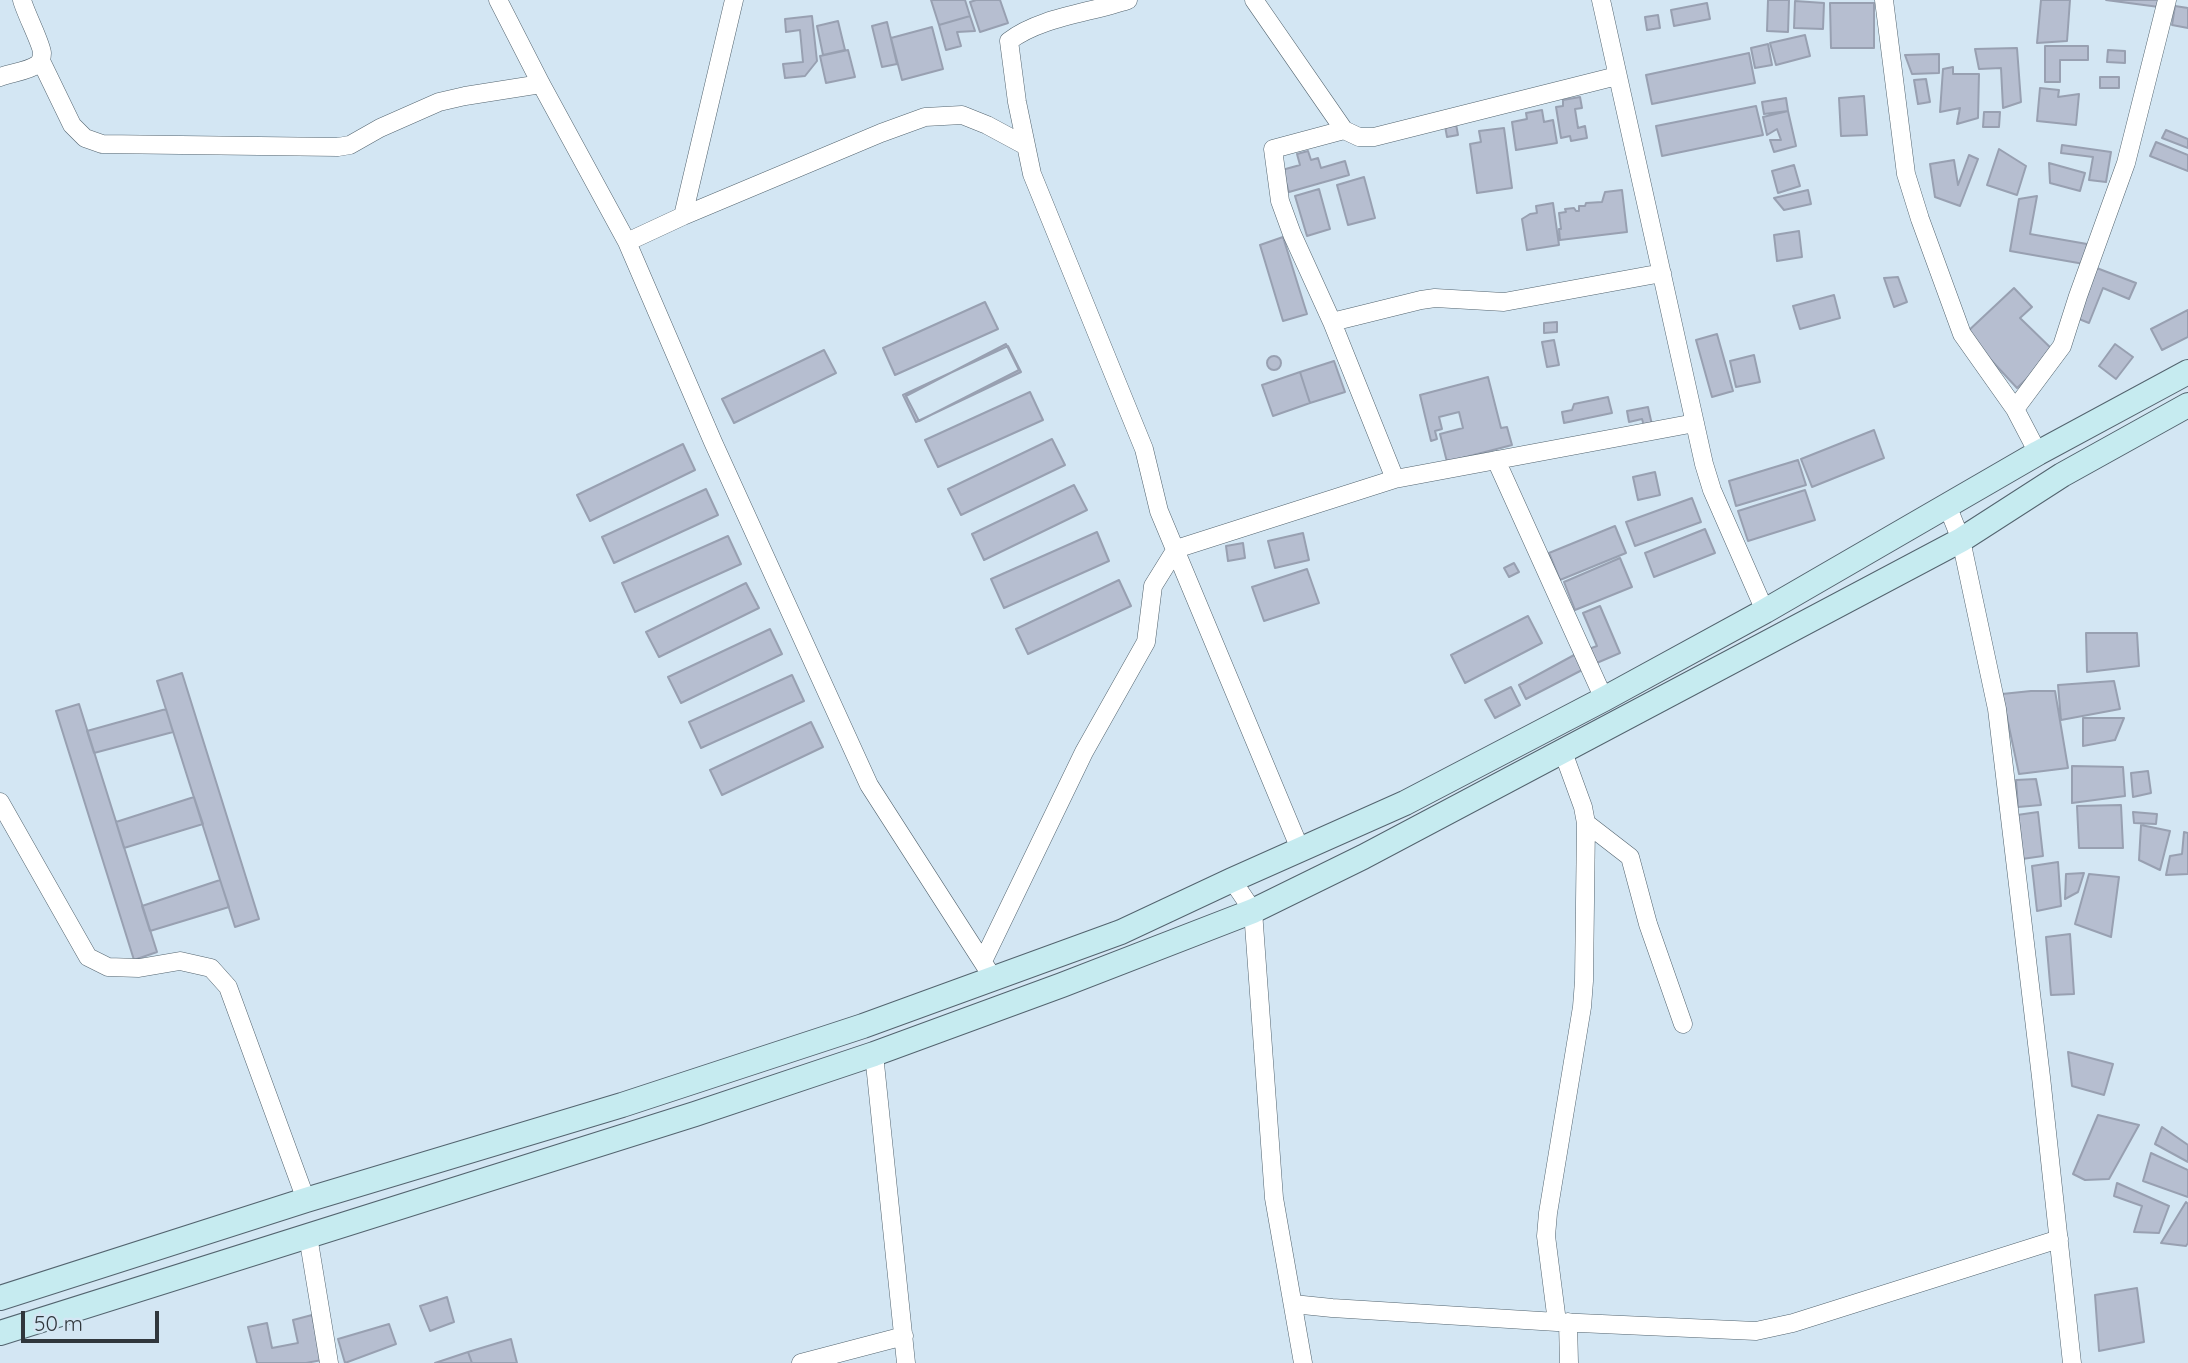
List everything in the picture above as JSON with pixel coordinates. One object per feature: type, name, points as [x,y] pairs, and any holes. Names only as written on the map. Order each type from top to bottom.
[{"type":"main road","points":[[0,1298],[306,1200],[635,1101],[863,1026],[988,970],[1121,932],[1405,803],[1604,699],[1765,611],[2038,453],[2188,372]]},
{"type":"main road","points":[[0,1333],[695,1114],[874,1054],[1253,911],[1363,857],[1961,540],[2062,475],[2188,405]]},
{"type":"street","points":[[22,0],[26,16],[41,48],[41,61],[72,125],[85,138],[102,144],[338,147],[350,145],[380,128],[439,102],[541,84]]},
{"type":"street","points":[[498,0],[627,242],[713,442],[869,785],[988,970]]},
{"type":"street","points":[[683,216],[734,0]]},
{"type":"street","points":[[1128,0],[1038,25],[1020,32],[1009,41],[1017,102],[1032,174],[1144,449],[1159,511],[1300,849]]},
{"type":"street","points":[[1254,0],[1344,130],[1359,137],[1374,137],[1617,76]]},
{"type":"street","points":[[1601,0],[1712,490],[1765,611]]},
{"type":"street","points":[[1884,0],[1906,174],[1920,219],[1962,334],[2015,409],[2038,453]]},
{"type":"street","points":[[2015,409],[2062,346],[2126,163],[2167,0]]},
{"type":"street","points":[[0,77],[36,66],[41,61]]},
{"type":"street","points":[[627,242],[683,216],[925,117],[962,115],[987,124],[1026,146]]},
{"type":"street","points":[[1344,130],[1273,149],[1280,201],[1395,479]]},
{"type":"street","points":[[1332,322],[1421,300],[1435,298],[1504,302],[1662,273]]},
{"type":"street","points":[[988,970],[1084,751],[1146,642],[1153,586],[1176,549],[1395,479],[1695,423]]},
{"type":"street","points":[[1496,460],[1604,699]]},
{"type":"street","points":[[1947,505],[1961,540],[1997,709],[2072,1363]]},
{"type":"street","points":[[1563,752],[1586,823],[1582,1007],[1546,1236],[1569,1363]]},
{"type":"street","points":[[0,802],[88,957],[108,967],[139,968],[180,961],[211,968],[228,988],[306,1200]]},
{"type":"street","points":[[1586,823],[1630,857],[1648,924],[1683,1024]]},
{"type":"street","points":[[1232,880],[1253,911],[1274,1198],[1303,1363]]},
{"type":"street","points":[[874,1054],[906,1363]]},
{"type":"street","points":[[308,1236],[329,1363]]},
{"type":"street","points":[[1293,1304],[1563,1322],[1756,1331],[1793,1323],[2059,1239]]},
{"type":"street","points":[[801,1363],[904,1336]]},
{"type":"building","points":[[931,0],[965,0],[970,16],[939,25]]},
{"type":"building","points":[[1000,0],[1008,23],[980,32],[970,2]]},
{"type":"building","points":[[1768,0],[1789,0],[1788,32],[1767,31]]},
{"type":"building","points":[[2041,0],[2070,0],[2067,41],[2037,43]]},
{"type":"building","points":[[2106,0],[2160,0],[2159,7]]},
{"type":"building","points":[[1795,1],[1824,3],[1823,29],[1794,28]]},
{"type":"building","points":[[1707,3],[1710,19],[1674,26],[1671,10]]},
{"type":"building","points":[[1830,3],[1874,3],[1874,48],[1831,48]]},
{"type":"building","points":[[2175,6],[2188,8],[2188,28],[2172,25]]},
{"type":"building","points":[[1658,15],[1660,28],[1647,30],[1645,17]]},
{"type":"building","points":[[812,16],[817,61],[805,76],[785,78],[783,64],[803,62],[800,30],[786,32],[785,19]]},
{"type":"building","points":[[970,16],[975,31],[957,32],[961,46],[946,50],[939,25]]},
{"type":"building","points":[[838,21],[845,50],[823,55],[817,26]]},
{"type":"building","points":[[887,22],[897,64],[882,67],[872,26]]},
{"type":"building","points":[[932,27],[943,69],[902,80],[891,38]]},
{"type":"building","points":[[1805,35],[1810,56],[1776,65],[1770,43]]},
{"type":"building","points":[[1768,44],[1772,65],[1755,68],[1751,48]]},
{"type":"building","points":[[2045,46],[2088,46],[2088,60],[2060,60],[2060,82],[2045,82]]},
{"type":"building","points":[[2017,48],[2021,102],[2003,108],[2001,68],[1979,69],[1975,49]]},
{"type":"building","points":[[848,50],[855,77],[826,83],[820,56]]},
{"type":"building","points":[[2108,50],[2125,51],[2125,63],[2107,62]]},
{"type":"building","points":[[1749,53],[1755,83],[1652,104],[1646,75]]},
{"type":"building","points":[[1939,54],[1939,73],[1912,74],[1905,55]]},
{"type":"building","points":[[1953,67],[1953,74],[1979,74],[1978,118],[1957,124],[1960,108],[1940,112],[1943,69]]},
{"type":"building","points":[[2100,77],[2119,77],[2119,88],[2100,88]]},
{"type":"building","points":[[1926,79],[1930,102],[1918,104],[1914,80]]},
{"type":"building","points":[[2040,88],[2059,90],[2058,97],[2079,94],[2076,125],[2037,121]]},
{"type":"building","points":[[1864,96],[1867,135],[1841,136],[1839,98]]},
{"type":"building","points":[[1580,97],[1582,108],[1575,109],[1578,128],[1585,126],[1587,138],[1571,141],[1570,136],[1561,138],[1556,107],[1563,106],[1563,100]]},
{"type":"building","points":[[1786,98],[1788,111],[1764,114],[1762,102]]},
{"type":"building","points":[[1756,106],[1763,135],[1662,156],[1656,126]]},
{"type":"building","points":[[1542,110],[1544,122],[1553,120],[1557,143],[1516,150],[1512,122],[1527,119],[1526,113]]},
{"type":"building","points":[[1788,111],[1796,146],[1774,152],[1770,140],[1781,140],[1777,129],[1767,135],[1763,117]]},
{"type":"building","points":[[1984,112],[2000,112],[1999,127],[1983,127]]},
{"type":"building","points":[[1456,124],[1458,135],[1447,137],[1445,126]]},
{"type":"building","points":[[1504,128],[1512,188],[1477,193],[1470,144],[1481,142],[1479,131]]},
{"type":"building","points":[[2166,130],[2188,139],[2188,148],[2162,138]]},
{"type":"building","points":[[2156,142],[2188,155],[2188,171],[2150,156]]},
{"type":"building","points":[[2062,145],[2111,152],[2106,182],[2089,180],[2093,157],[2061,153]]},
{"type":"building","points":[[1999,149],[2026,166],[2017,195],[1987,185]]},
{"type":"building","points":[[1308,151],[1311,160],[1318,158],[1321,168],[1345,161],[1349,175],[1289,192],[1282,170],[1300,165],[1297,154]]},
{"type":"building","points":[[1969,155],[1978,159],[1960,206],[1935,197],[1930,164],[1954,160],[1958,185]]},
{"type":"building","points":[[2049,163],[2085,173],[2080,191],[2050,183]]},
{"type":"building","points":[[1794,165],[1800,186],[1778,193],[1772,171]]},
{"type":"building","points":[[1364,177],[1375,218],[1348,225],[1337,185]]},
{"type":"building","points":[[1319,189],[1330,229],[1307,236],[1295,196]]},
{"type":"building","points":[[1622,190],[1627,232],[1560,240],[1559,213],[1574,208],[1579,211],[1579,206],[1585,206],[1586,203],[1602,202],[1605,192]]},
{"type":"building","points":[[1808,190],[1811,204],[1784,210],[1774,198]]},
{"type":"building","points":[[2037,196],[2030,234],[2087,244],[2084,264],[2010,251],[2019,199]]},
{"type":"building","points":[[1553,203],[1559,245],[1527,250],[1522,219],[1537,213],[1536,206]]},
{"type":"building","points":[[1799,231],[1802,257],[1777,261],[1774,235]]},
{"type":"building","points":[[1283,237],[1307,314],[1283,321],[1260,245]]},
{"type":"building","points":[[2094,267],[2136,283],[2129,299],[2103,288],[2089,323],[2074,317]]},
{"type":"building","points":[[1898,277],[1907,302],[1894,307],[1884,278]]},
{"type":"building","points":[[2014,288],[2032,307],[2020,318],[2055,352],[2017,388],[1966,333]]},
{"type":"building","points":[[1834,295],[1840,318],[1800,329],[1793,306]]},
{"type":"building","points":[[985,302],[998,329],[895,375],[883,348]]},
{"type":"building","points":[[2188,310],[2188,337],[2162,350],[2151,329]]},
{"type":"building","points":[[1557,322],[1557,332],[1544,333],[1544,323]]},
{"type":"building","points":[[1717,334],[1733,391],[1712,397],[1696,340]]},
{"type":"building","points":[[1554,340],[1559,365],[1547,367],[1542,342]]},
{"type":"building","points":[[1006,344],[1019,370],[919,421],[906,396]]},
{"type":"building","points":[[2115,344],[2133,357],[2116,379],[2099,366]]},
{"type":"building","points":[[1008,346],[1021,372],[916,422],[903,395]]},
{"type":"building","points":[[824,350],[836,373],[734,423],[722,399]]},
{"type":"building","points":[[1754,355],[1760,382],[1736,387],[1730,361]]},
{"type":"building","points":[[1271,356],[1277,356],[1281,363],[1277,370],[1271,370],[1267,366],[1267,360]]},
{"type":"building","points":[[1334,361],[1345,392],[1310,403],[1300,372]]},
{"type":"building","points":[[1300,372],[1310,403],[1273,416],[1262,385]]},
{"type":"building","points":[[1488,377],[1501,428],[1507,427],[1512,445],[1447,462],[1440,434],[1463,428],[1459,412],[1439,417],[1442,429],[1435,431],[1437,439],[1431,441],[1420,395]]},
{"type":"building","points":[[1030,392],[1043,420],[938,467],[925,440]]},
{"type":"building","points":[[1608,397],[1612,413],[1564,423],[1562,412],[1572,410],[1574,404]]},
{"type":"building","points":[[1648,407],[1652,425],[1644,426],[1642,419],[1629,422],[1627,411]]},
{"type":"building","points":[[1874,430],[1884,458],[1812,487],[1801,459]]},
{"type":"building","points":[[1052,439],[1065,465],[961,515],[948,489]]},
{"type":"building","points":[[683,444],[695,470],[590,521],[577,495]]},
{"type":"building","points":[[1798,460],[1806,485],[1736,506],[1729,481]]},
{"type":"building","points":[[1655,472],[1660,495],[1638,500],[1633,477]]},
{"type":"building","points":[[1074,485],[1087,510],[984,560],[972,534]]},
{"type":"building","points":[[706,489],[718,515],[614,563],[602,537]]},
{"type":"building","points":[[1805,490],[1815,520],[1748,541],[1738,511]]},
{"type":"building","points":[[1692,498],[1701,522],[1635,546],[1626,522]]},
{"type":"building","points":[[1615,526],[1626,553],[1560,580],[1549,553]]},
{"type":"building","points":[[1705,529],[1715,553],[1654,577],[1645,553]]},
{"type":"building","points":[[1097,532],[1109,561],[1004,608],[991,579]]},
{"type":"building","points":[[1303,533],[1309,560],[1275,568],[1268,541]]},
{"type":"building","points":[[728,536],[741,564],[635,612],[622,583]]},
{"type":"building","points":[[1243,543],[1245,558],[1228,561],[1226,546]]},
{"type":"building","points":[[1620,558],[1632,587],[1575,610],[1564,582]]},
{"type":"building","points":[[1514,563],[1519,572],[1509,577],[1504,568]]},
{"type":"building","points":[[1307,569],[1319,603],[1264,621],[1252,587]]},
{"type":"building","points":[[1119,580],[1131,606],[1028,654],[1016,629]]},
{"type":"building","points":[[746,583],[759,608],[659,657],[646,632]]},
{"type":"building","points":[[1600,606],[1620,653],[1592,665],[1586,650],[1597,646],[1583,613]]},
{"type":"building","points":[[1528,616],[1542,643],[1465,683],[1451,655]]},
{"type":"building","points":[[770,629],[782,654],[681,703],[668,677]]},
{"type":"building","points":[[2086,633],[2137,633],[2139,666],[2087,672]]},
{"type":"building","points":[[1576,654],[1584,669],[1526,699],[1519,685]]},
{"type":"building","points":[[182,673],[259,919],[235,927],[157,681]]},
{"type":"building","points":[[792,675],[804,701],[701,748],[689,722]]},
{"type":"building","points":[[2114,681],[2120,709],[2061,720],[2058,685]]},
{"type":"building","points":[[1511,687],[1520,705],[1495,718],[1485,700]]},
{"type":"building","points":[[2055,691],[2068,768],[2019,774],[2002,694]]},
{"type":"building","points":[[79,704],[157,952],[134,960],[56,711]]},
{"type":"building","points":[[166,709],[173,732],[94,753],[87,731]]},
{"type":"building","points":[[2083,718],[2124,718],[2115,740],[2083,746]]},
{"type":"building","points":[[811,722],[823,747],[722,795],[710,770]]},
{"type":"building","points":[[2072,766],[2123,767],[2125,796],[2072,803]]},
{"type":"building","points":[[2148,771],[2151,793],[2133,797],[2131,773]]},
{"type":"building","points":[[2036,779],[2041,805],[2018,807],[2016,780]]},
{"type":"building","points":[[194,797],[203,824],[124,848],[116,822]]},
{"type":"building","points":[[2121,805],[2123,848],[2079,848],[2077,806]]},
{"type":"building","points":[[2038,812],[2043,856],[2022,859],[2017,815]]},
{"type":"building","points":[[2133,812],[2157,814],[2156,824],[2134,823]]},
{"type":"building","points":[[2141,825],[2170,831],[2160,870],[2139,860]]},
{"type":"building","points":[[2184,832],[2188,833],[2188,874],[2166,875],[2170,856],[2182,854]]},
{"type":"building","points":[[2058,862],[2061,906],[2037,911],[2032,866]]},
{"type":"building","points":[[2084,873],[2078,892],[2065,899],[2066,874]]},
{"type":"building","points":[[2089,874],[2119,877],[2111,937],[2075,924]]},
{"type":"building","points":[[220,880],[229,907],[150,931],[142,906]]},
{"type":"building","points":[[2070,934],[2074,994],[2051,995],[2046,937]]},
{"type":"building","points":[[2068,1052],[2113,1064],[2104,1095],[2072,1086]]},
{"type":"building","points":[[2098,1115],[2139,1125],[2109,1179],[2085,1180],[2073,1174]]},
{"type":"building","points":[[2162,1127],[2188,1145],[2188,1162],[2155,1144]]},
{"type":"building","points":[[2151,1153],[2188,1170],[2188,1197],[2143,1181]]},
{"type":"building","points":[[2117,1183],[2169,1206],[2159,1233],[2134,1232],[2142,1206],[2114,1196]]},
{"type":"building","points":[[2186,1202],[2188,1243],[2186,1246],[2161,1243]]},
{"type":"building","points":[[2137,1288],[2144,1342],[2099,1351],[2095,1295]]},
{"type":"building","points":[[447,1297],[454,1322],[430,1331],[420,1306]]},
{"type":"building","points":[[312,1315],[322,1360],[306,1363],[257,1363],[248,1327],[267,1323],[272,1348],[298,1343],[293,1320]]},
{"type":"building","points":[[389,1324],[396,1344],[345,1363],[338,1339]]},
{"type":"building","points":[[511,1339],[517,1363],[472,1363],[468,1352]]},
{"type":"building","points":[[468,1352],[472,1363],[435,1363]]}]
